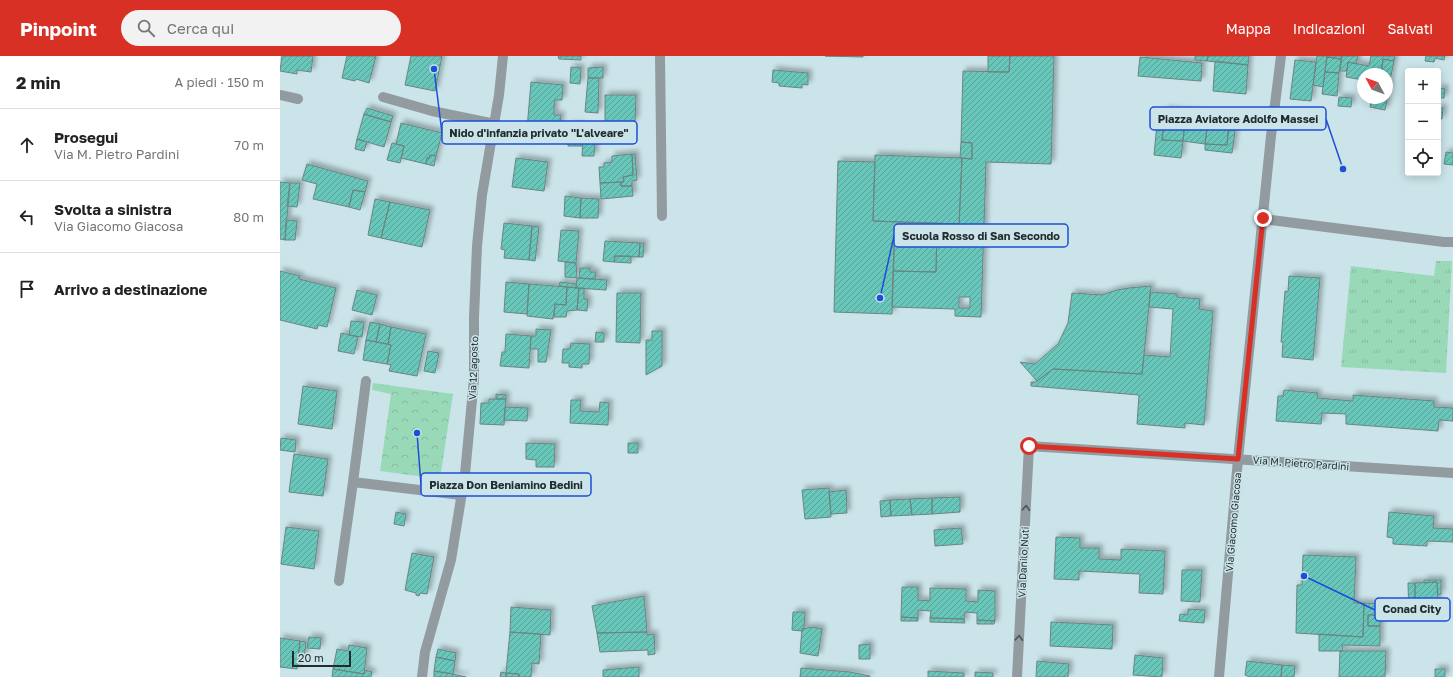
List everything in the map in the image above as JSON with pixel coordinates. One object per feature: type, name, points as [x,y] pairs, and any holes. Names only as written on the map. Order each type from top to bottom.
[{"type":"street","name":"Via 12 agosto","points":[[422,677],[425,652],[451,560],[465,474],[474,379],[474,317],[477,246],[482,195],[495,124],[502,76],[503,56]]},
{"type":"street","points":[[660,56],[662,216]]},
{"type":"street","name":"Via Giacomo Giacosa","points":[[1219,677],[1238,459],[1271,136],[1281,56]]},
{"type":"street","points":[[280,96],[298,99]]},
{"type":"street","points":[[383,97],[432,111],[495,124]]},
{"type":"street","points":[[1263,218],[1453,242]]},
{"type":"street","points":[[338,580],[366,381]]},
{"type":"street","name":"Via M. Pietro Pardini","points":[[1029,446],[1453,472]]},
{"type":"street","name":"Via Danilo Nuti","points":[[1017,677],[1029,446]]},
{"type":"street","points":[[353,482],[461,495]]},
{"type":"green space","points":[[1436,261],[1452,261],[1446,373],[1341,367],[1351,266],[1434,276]]},
{"type":"green space","points":[[373,383],[453,394],[440,479],[380,471],[391,394],[372,390]]},
{"type":"building","points":[[282,56],[313,56],[311,72],[297,70],[297,74],[280,71]]},
{"type":"building","points":[[347,56],[376,56],[369,83],[356,79],[355,81],[342,78]]},
{"type":"building","points":[[411,56],[442,56],[435,91],[405,85]]},
{"type":"building","points":[[558,56],[581,56],[581,60],[559,59]]},
{"type":"building","points":[[825,56],[863,56],[863,57]]},
{"type":"building","points":[[988,56],[1010,56],[1009,72],[988,72]]},
{"type":"building","points":[[1010,56],[1054,56],[1051,164],[986,162],[981,317],[955,316],[955,309],[892,307],[893,271],[936,272],[937,229],[959,229],[962,158],[972,159],[972,143],[961,142],[963,71],[1009,72]],"holes":[[[959,297],[970,297],[970,308],[959,308]]]},
{"type":"building","points":[[1195,56],[1208,56],[1207,61],[1195,60]]},
{"type":"building","points":[[1208,56],[1249,56],[1248,65],[1207,61]]},
{"type":"building","points":[[1317,56],[1327,56],[1323,87],[1313,85]]},
{"type":"building","points":[[1327,56],[1342,56],[1341,59]]},
{"type":"building","points":[[1342,56],[1358,56],[1356,64],[1348,62],[1347,71],[1340,71]]},
{"type":"building","points":[[1371,56],[1395,56],[1394,61],[1383,59],[1382,68],[1357,68],[1357,79],[1346,77],[1348,62],[1369,66]]},
{"type":"building","points":[[1426,56],[1445,56],[1444,60],[1435,58],[1434,62],[1425,61]]},
{"type":"building","points":[[1140,57],[1202,63],[1201,81],[1138,76]]},
{"type":"building","points":[[1327,57],[1341,59],[1339,73],[1325,72]]},
{"type":"building","points":[[1383,59],[1394,61],[1393,68],[1382,68]]},
{"type":"building","points":[[1295,60],[1316,62],[1311,101],[1290,99]]},
{"type":"building","points":[[1215,61],[1248,65],[1246,94],[1213,91]]},
{"type":"building","points":[[571,67],[581,68],[580,84],[570,83]]},
{"type":"building","points":[[603,67],[603,78],[588,78],[588,68]]},
{"type":"building","points":[[773,70],[808,73],[808,85],[802,84],[802,88],[779,86],[779,83],[772,82]]},
{"type":"building","points":[[1325,72],[1339,73],[1337,96],[1322,94]]},
{"type":"building","points":[[588,78],[599,78],[598,113],[585,112]]},
{"type":"building","points":[[531,82],[563,85],[562,100],[555,100],[554,108],[554,115],[561,115],[559,131],[527,129]]},
{"type":"building","points":[[1441,88],[1445,89],[1444,98],[1441,98]]},
{"type":"building","points":[[605,95],[636,95],[635,121],[631,121],[631,129],[605,129]]},
{"type":"building","points":[[1339,97],[1352,98],[1351,107],[1338,106]]},
{"type":"building","points":[[1371,104],[1386,104],[1385,110],[1370,107]]},
{"type":"building","points":[[367,108],[393,116],[391,122],[364,114]]},
{"type":"building","points":[[1441,108],[1443,108],[1442,119]]},
{"type":"building","points":[[1165,110],[1186,112],[1183,141],[1162,140]]},
{"type":"building","points":[[1186,112],[1209,115],[1205,144],[1183,141]]},
{"type":"building","points":[[364,114],[391,122],[384,147],[357,139]]},
{"type":"building","points":[[1209,115],[1230,117],[1227,145],[1205,144]]},
{"type":"building","points":[[401,123],[442,133],[436,156],[430,155],[429,158],[427,158],[426,164],[401,158],[404,146],[396,144]]},
{"type":"building","points":[[1157,124],[1164,124],[1162,140],[1183,141],[1181,158],[1154,155]]},
{"type":"building","points":[[569,125],[583,126],[582,146],[568,146]]},
{"type":"building","points":[[1228,130],[1235,131],[1232,153],[1205,150],[1205,144],[1227,145]]},
{"type":"building","points":[[583,138],[595,138],[594,156],[582,156]]},
{"type":"building","points":[[357,139],[367,142],[364,151],[355,149]]},
{"type":"building","points":[[961,142],[972,143],[972,159],[960,158]]},
{"type":"building","points":[[392,143],[404,146],[400,163],[387,160]]},
{"type":"building","points":[[1446,152],[1453,153],[1453,165],[1444,164]]},
{"type":"building","points":[[632,154],[633,175],[623,177],[624,182],[600,183],[599,167],[604,167],[604,163],[612,162],[612,156]]},
{"type":"building","points":[[632,154],[635,154],[637,180],[632,181],[632,186],[621,186],[621,182],[624,182],[623,177],[633,175]]},
{"type":"building","points":[[430,155],[436,156],[434,166],[426,164],[427,158],[429,158]]},
{"type":"building","points":[[875,155],[962,158],[959,224],[873,221]]},
{"type":"building","points":[[516,158],[548,162],[544,191],[512,187]]},
{"type":"building","points":[[838,161],[875,162],[873,221],[959,224],[959,229],[895,228],[892,314],[834,312]]},
{"type":"building","points":[[307,164],[368,181],[365,192],[353,190],[349,207],[313,199],[317,184],[302,180]]},
{"type":"building","points":[[280,182],[290,183],[285,240],[280,239]]},
{"type":"building","points":[[621,182],[621,186],[632,186],[633,196],[601,199],[600,183]]},
{"type":"building","points":[[290,183],[300,183],[297,207],[287,206]]},
{"type":"building","points":[[353,190],[365,192],[360,210],[349,207]]},
{"type":"building","points":[[565,196],[581,198],[580,218],[564,216]]},
{"type":"building","points":[[581,198],[599,199],[598,218],[580,218]]},
{"type":"building","points":[[375,199],[390,202],[381,238],[368,235]]},
{"type":"building","points":[[390,202],[430,210],[422,247],[381,238]]},
{"type":"building","points":[[286,220],[297,221],[295,240],[285,240]]},
{"type":"building","points":[[504,223],[532,226],[529,260],[504,258],[505,250],[501,249]]},
{"type":"building","points":[[532,226],[539,227],[535,261],[529,260]]},
{"type":"building","points":[[895,228],[937,229],[936,272],[893,271]]},
{"type":"building","points":[[561,230],[579,231],[576,263],[558,261]]},
{"type":"building","points":[[605,241],[640,243],[639,257],[615,256],[614,262],[603,261]]},
{"type":"building","points":[[640,243],[644,243],[643,257],[639,257]]},
{"type":"building","points":[[615,256],[631,256],[631,263],[614,262]]},
{"type":"building","points":[[565,262],[576,263],[577,278],[565,277]]},
{"type":"building","points":[[580,268],[590,268],[590,272],[596,272],[595,279],[579,278]]},
{"type":"building","points":[[280,271],[300,276],[299,279],[336,288],[327,327],[318,325],[317,329],[280,320]]},
{"type":"building","points":[[1289,276],[1320,278],[1313,360],[1282,357],[1283,342],[1281,342],[1285,291],[1288,292]]},
{"type":"building","points":[[577,278],[607,280],[606,290],[576,288]]},
{"type":"building","points":[[506,282],[529,284],[527,314],[504,312]]},
{"type":"building","points":[[560,282],[576,284],[576,288],[559,286]]},
{"type":"building","points":[[529,284],[567,287],[566,305],[555,304],[553,319],[527,316]]},
{"type":"building","points":[[1151,286],[1142,374],[1053,369],[1037,381],[1020,362],[1035,364],[1058,344],[1068,323],[1072,293],[1102,295],[1117,290]]},
{"type":"building","points":[[567,287],[579,288],[577,310],[567,311],[566,317],[554,317],[555,304],[566,305]]},
{"type":"building","points":[[579,288],[584,288],[584,299],[588,299],[587,311],[577,310]]},
{"type":"building","points":[[357,290],[377,295],[372,315],[352,310]]},
{"type":"building","points":[[1150,292],[1177,294],[1177,297],[1200,299],[1199,309],[1213,311],[1204,425],[1185,423],[1185,428],[1137,424],[1139,395],[1031,386],[1031,382],[1036,382],[1053,369],[1142,374],[1144,355],[1170,357],[1173,309],[1149,307]]},
{"type":"building","points":[[617,293],[641,293],[640,343],[616,342]]},
{"type":"building","points":[[351,321],[364,322],[362,337],[349,335]]},
{"type":"building","points":[[370,322],[380,324],[376,342],[366,340]]},
{"type":"building","points":[[380,324],[391,327],[388,344],[376,342]]},
{"type":"building","points":[[391,327],[426,334],[417,376],[389,371],[391,365],[387,364],[391,345],[388,344]]},
{"type":"building","points":[[536,329],[551,330],[546,362],[538,362],[538,349],[530,349],[531,336],[536,336]]},
{"type":"building","points":[[652,331],[662,331],[662,366],[646,375],[646,340],[652,340]]},
{"type":"building","points":[[596,332],[604,333],[604,342],[595,342]]},
{"type":"building","points":[[341,333],[358,337],[354,354],[338,351]]},
{"type":"building","points":[[506,334],[531,336],[529,368],[500,366],[502,352],[505,352]]},
{"type":"building","points":[[366,340],[391,345],[387,364],[363,360]]},
{"type":"building","points":[[571,343],[590,344],[589,364],[582,364],[582,368],[569,367],[569,363],[562,363],[563,349],[570,349]]},
{"type":"building","points":[[428,351],[439,353],[435,373],[424,371]]},
{"type":"building","points":[[303,386],[337,391],[332,429],[298,424]]},
{"type":"building","points":[[1284,390],[1318,393],[1317,398],[1353,401],[1353,395],[1434,401],[1434,407],[1453,408],[1453,421],[1439,420],[1438,431],[1346,424],[1346,414],[1322,413],[1321,424],[1276,421],[1278,396],[1283,396]]},
{"type":"building","points":[[496,394],[506,395],[506,399],[496,399]]},
{"type":"building","points":[[489,399],[506,399],[504,425],[480,424],[481,403],[489,403]]},
{"type":"building","points":[[571,400],[581,400],[580,411],[599,412],[600,402],[609,403],[608,425],[570,423]]},
{"type":"building","points":[[505,407],[528,408],[527,421],[504,420]]},
{"type":"building","points":[[281,438],[296,440],[295,452],[280,450]]},
{"type":"building","points":[[526,443],[555,444],[554,467],[536,467],[536,460],[526,459]]},
{"type":"building","points":[[628,443],[638,443],[638,453],[628,453]]},
{"type":"building","points":[[294,454],[328,459],[323,496],[289,492]]},
{"type":"building","points":[[829,488],[831,517],[805,519],[802,490]]},
{"type":"building","points":[[846,490],[847,513],[831,514],[829,492]]},
{"type":"building","points":[[960,497],[960,512],[932,514],[932,498]]},
{"type":"building","points":[[932,498],[932,514],[912,515],[910,499]]},
{"type":"building","points":[[910,499],[912,515],[891,516],[890,500]]},
{"type":"building","points":[[890,500],[891,516],[881,517],[880,501]]},
{"type":"building","points":[[396,512],[406,514],[404,526],[394,524]]},
{"type":"building","points":[[1389,512],[1434,516],[1433,528],[1453,529],[1453,542],[1427,541],[1427,546],[1393,544],[1393,538],[1387,537]]},
{"type":"building","points":[[286,527],[319,531],[314,569],[281,564]]},
{"type":"building","points":[[961,528],[963,544],[935,546],[934,530]]},
{"type":"building","points":[[1056,537],[1080,538],[1080,548],[1099,548],[1099,559],[1121,560],[1121,549],[1165,551],[1163,594],[1139,593],[1140,574],[1079,571],[1079,580],[1054,579]]},
{"type":"building","points":[[412,553],[434,557],[427,594],[420,593],[419,596],[416,595],[416,593],[405,590]]},
{"type":"building","points":[[1303,555],[1356,557],[1354,603],[1364,603],[1363,637],[1296,633],[1297,585],[1302,585]]},
{"type":"building","points":[[1182,570],[1202,570],[1200,602],[1181,601]]},
{"type":"building","points":[[1424,580],[1441,580],[1441,594],[1438,595],[1437,582],[1424,583]]},
{"type":"building","points":[[1437,582],[1438,607],[1415,606],[1415,583]]},
{"type":"building","points":[[1408,583],[1415,583],[1415,606],[1435,607],[1435,617],[1409,617]]},
{"type":"building","points":[[902,587],[918,587],[918,600],[930,601],[930,588],[966,589],[966,601],[978,602],[978,590],[995,591],[995,621],[977,620],[977,613],[965,612],[964,619],[930,618],[931,611],[918,610],[918,618],[901,617]]},
{"type":"building","points":[[644,596],[647,632],[597,633],[592,606]]},
{"type":"building","points":[[1364,603],[1380,604],[1380,615],[1368,615],[1368,626],[1380,626],[1380,646],[1342,645],[1343,651],[1319,651],[1319,634],[1363,637]]},
{"type":"building","points":[[511,607],[551,610],[550,635],[510,632]]},
{"type":"building","points":[[1188,609],[1205,610],[1204,623],[1179,621],[1180,614],[1188,615]]},
{"type":"building","points":[[793,612],[805,612],[804,628],[802,631],[792,630]]},
{"type":"building","points":[[1368,615],[1380,615],[1380,626],[1368,626]]},
{"type":"building","points":[[901,617],[918,618],[918,621],[901,621]]},
{"type":"building","points":[[930,618],[964,619],[965,623],[930,622]]},
{"type":"building","points":[[977,620],[995,621],[994,624],[977,624]]},
{"type":"building","points":[[1051,622],[1113,625],[1112,649],[1050,646]]},
{"type":"building","points":[[813,627],[822,629],[818,656],[800,653],[802,629]]},
{"type":"building","points":[[510,632],[541,634],[539,664],[532,663],[531,677],[519,677],[519,674],[506,673]]},
{"type":"building","points":[[647,632],[647,635],[654,634],[655,654],[648,655],[648,650],[600,652],[597,633]]},
{"type":"building","points":[[309,637],[321,638],[320,649],[307,648]]},
{"type":"building","points":[[280,638],[300,641],[297,669],[280,667]]},
{"type":"building","points":[[300,641],[306,642],[304,659],[298,657]]},
{"type":"building","points":[[870,644],[870,659],[859,659],[859,645]]},
{"type":"building","points":[[349,645],[367,648],[364,674],[333,669],[337,649],[348,651]]},
{"type":"building","points":[[438,649],[456,653],[455,661],[436,657]]},
{"type":"building","points":[[1340,651],[1386,651],[1385,677],[1339,677]]},
{"type":"building","points":[[1135,655],[1163,658],[1162,677],[1133,675]]},
{"type":"building","points":[[436,657],[455,661],[453,674],[434,671]]},
{"type":"building","points":[[1037,661],[1069,664],[1068,677],[1036,677]]},
{"type":"building","points":[[1247,661],[1282,665],[1281,677],[1248,677],[1245,675]]},
{"type":"building","points":[[1282,665],[1295,666],[1294,677],[1281,677]]},
{"type":"building","points":[[639,667],[639,677],[603,677],[603,670]]},
{"type":"building","points":[[801,668],[850,672],[870,677],[800,677]]},
{"type":"building","points":[[333,669],[364,674],[365,670],[372,672],[371,677],[332,677]]},
{"type":"building","points":[[1435,669],[1445,669],[1445,677],[1435,677]]},
{"type":"building","points":[[434,671],[453,674],[466,677],[434,677]]},
{"type":"building","points":[[928,671],[964,673],[964,677],[928,677]]},
{"type":"building","points":[[501,672],[506,673],[506,677],[500,677]]},
{"type":"building","points":[[975,672],[993,673],[993,677],[975,677]]},
{"type":"building","points":[[506,673],[519,674],[519,677],[506,677]]},
{"type":"place","name":"Nido d'infanzia privato \"L'alveare\"","points":[[434,69]]},
{"type":"place","name":"Piazza Aviatore Adolfo Massei","points":[[1343,169]]},
{"type":"place","name":"Scuola Rosso di San Secondo","points":[[880,298]]},
{"type":"place","name":"Piazza Don Beniamino Bedini","points":[[417,433]]},
{"type":"place","name":"Conad City","points":[[1304,576]]},
{"type":"route","points":[[1029,446],[1238,459],[1263,218]]}]
